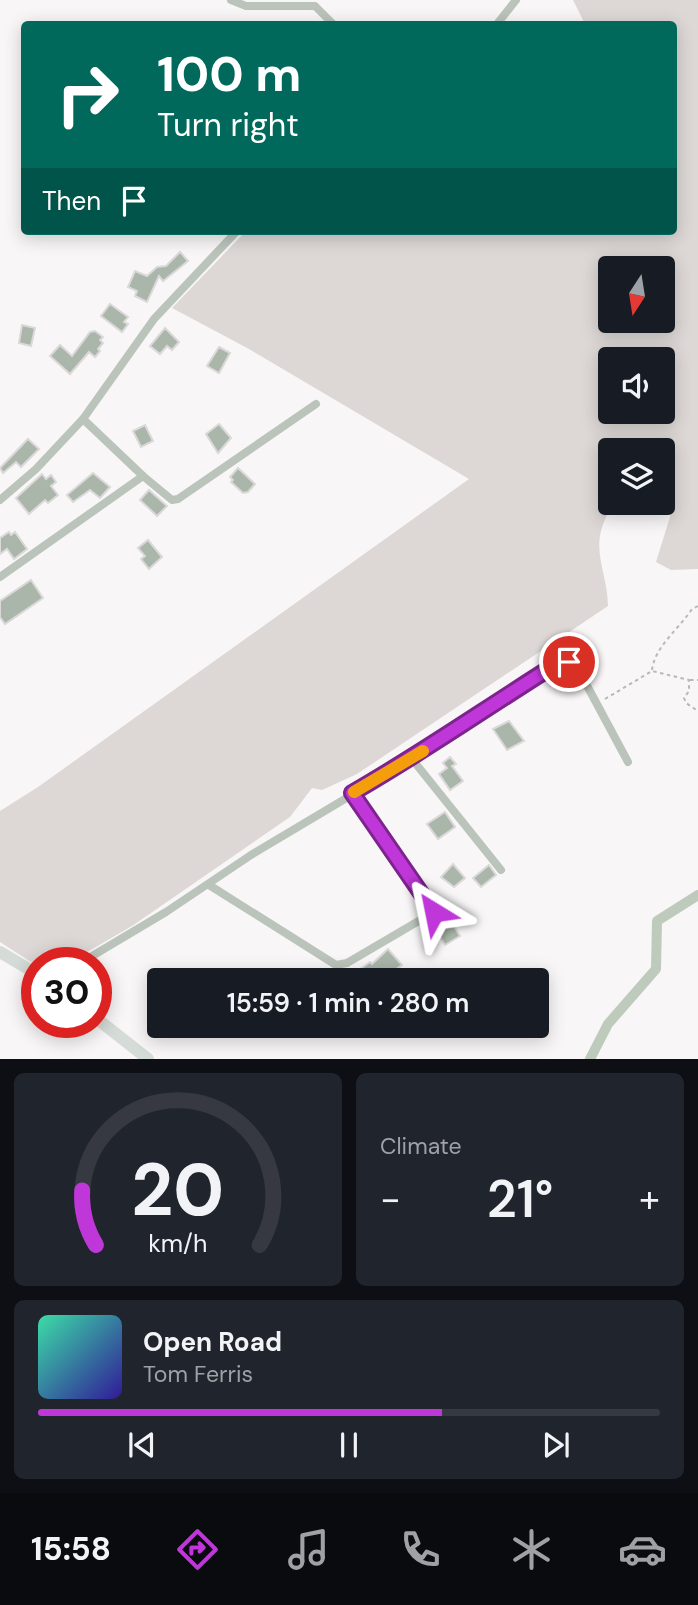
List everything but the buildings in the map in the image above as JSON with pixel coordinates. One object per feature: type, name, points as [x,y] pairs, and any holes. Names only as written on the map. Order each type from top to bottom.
[{"type":"main road","points":[[0,953],[21,965]]},
{"type":"main road","points":[[112,1031],[148,1059]]},
{"type":"street","points":[[231,0],[246,6],[315,6],[330,21]]},
{"type":"street","points":[[499,21],[516,0]]},
{"type":"street","points":[[0,500],[36,469],[83,419],[154,319],[233,235]]},
{"type":"street","points":[[83,419],[172,500],[178,499],[316,404]]},
{"type":"street","points":[[0,577],[144,476]]},
{"type":"street","points":[[107,947],[352,793],[412,759],[473,716],[558,663],[569,662],[584,680],[594,704],[628,762]]},
{"type":"street","points":[[412,759],[501,870]]},
{"type":"street","points":[[209,885],[223,897],[336,965],[346,963],[434,912],[352,793]]},
{"type":"path","points":[[652,671],[653,660],[664,644],[691,609],[698,606]]},
{"type":"path","points":[[594,704],[652,671],[698,680]]},
{"type":"path","points":[[689,680],[689,691],[684,698],[686,703],[698,711]]},
{"type":"shaded area","points":[[573,0],[698,0],[698,569],[671,570],[656,562],[671,515],[675,515],[675,438],[598,438],[598,515],[607,515],[599,543],[608,606],[357,774],[322,790],[312,788],[290,817],[132,926],[96,947],[21,947],[21,956],[0,942],[0,811],[38,787],[469,479],[249,349],[172,308],[242,235],[677,235],[677,21],[584,21]]},
{"type":"waterway","points":[[590,1059],[608,1024],[656,969],[657,921],[698,895]]},
{"type":"slow traffic","points":[[354,792],[423,751]]},
{"type":"route","points":[[434,912],[352,793],[412,759],[473,716],[558,663],[569,662]]}]
